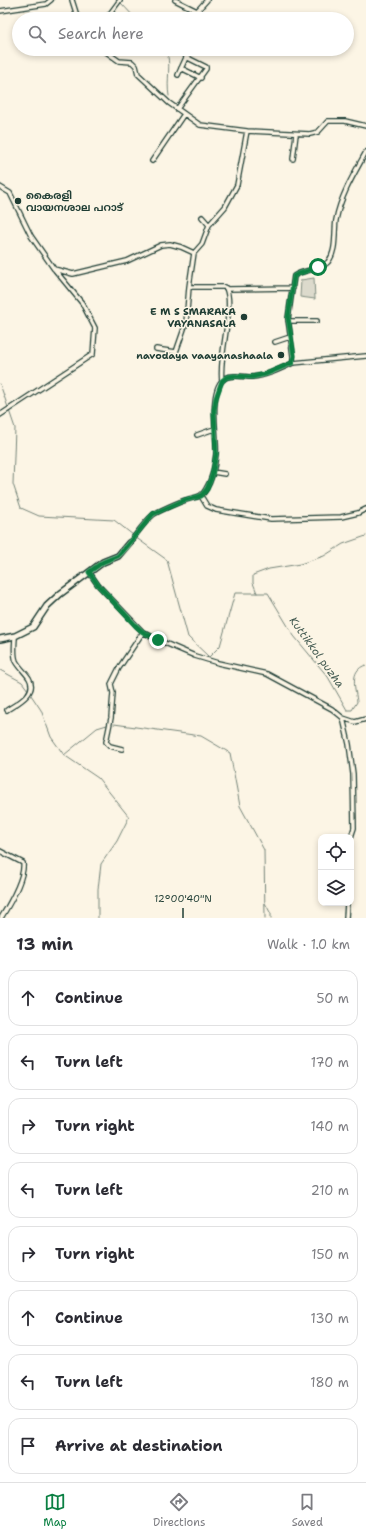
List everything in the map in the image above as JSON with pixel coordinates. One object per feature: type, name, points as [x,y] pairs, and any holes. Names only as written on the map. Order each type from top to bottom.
[{"type":"street","points":[[0,11],[46,4],[51,0]]},
{"type":"street","points":[[72,0],[76,12]]},
{"type":"street","points":[[111,12],[120,0]]},
{"type":"street","points":[[175,0],[197,11],[206,0]]},
{"type":"street","points":[[112,56],[119,61],[132,62],[136,66],[138,74],[168,103],[200,125],[247,131],[296,134],[310,134],[318,132],[328,121],[346,121],[366,126]]},
{"type":"street","points":[[177,109],[201,78],[206,67],[186,58],[178,75]]},
{"type":"street","points":[[180,68],[201,78]]},
{"type":"street","points":[[152,160],[184,114]]},
{"type":"street","points":[[156,349],[176,352],[186,322],[194,253],[202,244],[209,225],[225,208],[237,184],[247,131]]},
{"type":"street","points":[[293,159],[296,134]]},
{"type":"street","points":[[292,363],[294,356],[288,321],[294,276],[327,263],[330,258],[332,253],[336,219],[349,183],[366,152]]},
{"type":"street","points":[[0,187],[10,194],[31,236],[54,269],[82,303],[95,328],[93,354],[0,416]]},
{"type":"street","points":[[202,217],[209,225]]},
{"type":"street","points":[[54,269],[73,274],[127,261],[161,245],[170,244],[194,253]]},
{"type":"street","points":[[63,272],[64,281]]},
{"type":"street","points":[[189,287],[224,287],[227,289],[293,288]]},
{"type":"street","points":[[0,639],[15,636],[33,627],[47,606],[60,594],[103,562],[118,556],[153,514],[185,500],[201,496],[207,489],[213,472],[216,454],[214,429],[215,404],[222,381],[221,365],[229,306],[227,289]]},
{"type":"street","points":[[288,321],[317,321]]},
{"type":"street","points":[[275,342],[290,337]]},
{"type":"street","points":[[222,381],[227,377],[252,377],[266,374],[292,363],[366,356]]},
{"type":"street","points":[[197,436],[214,429]]},
{"type":"street","points":[[213,472],[225,474]]},
{"type":"street","points":[[201,496],[207,506],[216,510],[270,519],[341,516],[358,513],[366,509]]},
{"type":"street","points":[[89,572],[98,585],[143,632],[158,640],[195,656],[218,663],[267,674],[332,709],[343,718],[355,722],[366,718]]},
{"type":"street","points":[[122,749],[110,746],[106,742],[111,718],[113,693],[111,684],[119,668],[143,632]]},
{"type":"street","points":[[7,710],[23,700],[32,687],[29,679],[15,660],[15,636]]},
{"type":"street","points":[[343,718],[349,744],[353,774],[354,828],[352,834]]},
{"type":"street","points":[[0,851],[23,864],[24,869],[13,896],[1,918]]},
{"type":"street","points":[[346,918],[347,906]]},
{"type":"shaded area","points":[[314,278],[315,299],[300,297],[301,280]]},
{"type":"waterway","points":[[121,3],[129,12]]},
{"type":"waterway","points":[[168,56],[169,96]]},
{"type":"waterway","name":"Kuttikkol puzha","points":[[0,384],[15,428],[13,484],[21,508],[39,516],[114,520],[133,535]]},
{"type":"waterway","points":[[257,593],[253,583],[253,575],[269,569],[300,564],[324,556],[343,544],[366,536]]},
{"type":"waterway","name":"Kuttikkol puzha","points":[[135,537],[167,560],[188,637],[209,657],[220,646],[235,593],[268,593],[294,636],[328,677],[347,710],[352,710],[357,702],[354,681],[355,676],[357,671],[366,665]]},
{"type":"waterway","points":[[0,670],[22,682],[28,690]]},
{"type":"waterway","points":[[31,695],[41,710],[51,737],[64,755],[97,728],[107,725]]},
{"type":"waterway","points":[[114,724],[201,736],[230,753],[240,806],[264,850],[265,918]]},
{"type":"waterway","points":[[64,755],[98,778],[129,817],[117,841],[101,864],[98,889],[98,918]]},
{"type":"waterway","points":[[265,903],[271,914],[271,918]]},
{"type":"place","name":"കൈരളി വായനശാല പറാട്","points":[[18,201]]},
{"type":"place","name":"E M S SMARAKA VAYANASALA","points":[[244,317]]},
{"type":"place","name":"navodaya vaayanashaala","points":[[281,355]]},
{"type":"route","points":[[158,640],[143,632],[136,626],[98,585],[89,572],[103,562],[118,556],[153,514],[170,508],[185,500],[201,496],[207,489],[212,476],[216,454],[214,410],[216,398],[222,381],[227,377],[252,377],[266,374],[292,363],[294,356],[288,318],[294,276],[318,267]]}]
